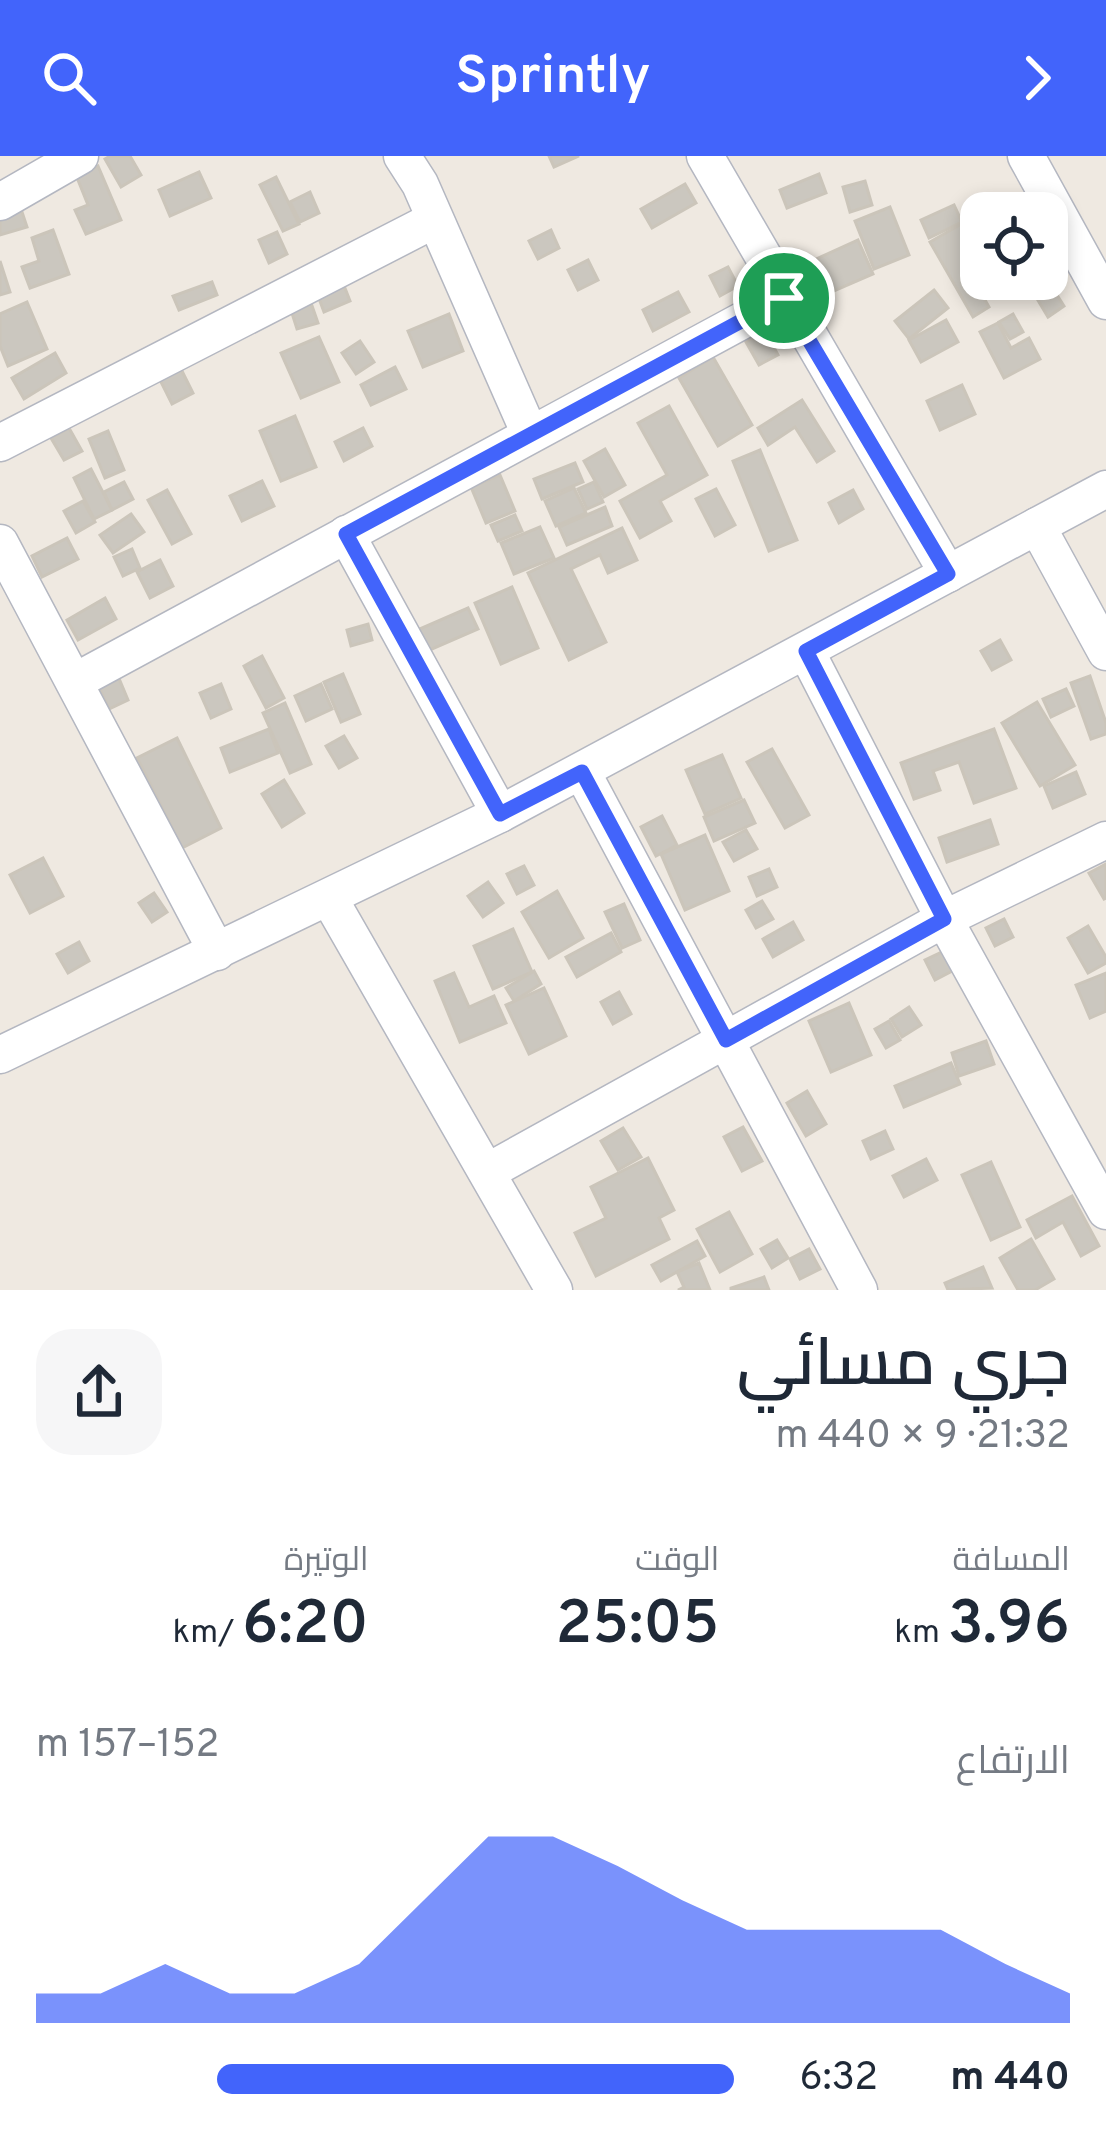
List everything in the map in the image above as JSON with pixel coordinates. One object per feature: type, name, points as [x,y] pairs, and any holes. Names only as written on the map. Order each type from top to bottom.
[{"type":"street","points":[[0,202],[80,156]]},
{"type":"street","points":[[402,156],[420,184],[432,221],[529,432]]},
{"type":"street","points":[[705,156],[948,574]]},
{"type":"street","points":[[1026,156],[1106,301]]},
{"type":"street","points":[[0,443],[432,221]]},
{"type":"street","points":[[76,681],[784,298]]},
{"type":"street","points":[[0,1055],[500,814],[1106,489]]},
{"type":"street","points":[[1037,526],[1106,652]]},
{"type":"street","points":[[346,534],[500,814]]},
{"type":"street","points":[[0,543],[217,952]]},
{"type":"street","points":[[806,651],[944,919],[1106,1211]]},
{"type":"street","points":[[582,772],[859,1290]]},
{"type":"street","points":[[487,1172],[944,919],[1106,840]]},
{"type":"street","points":[[329,898],[554,1290]]},
{"type":"building","points":[[130,156],[141,175],[121,187],[105,159]]},
{"type":"building","points":[[549,156],[579,156],[554,167]]},
{"type":"building","points":[[98,166],[121,220],[86,234],[75,210],[88,205],[76,175]]},
{"type":"building","points":[[199,172],[211,198],[170,216],[159,190]]},
{"type":"building","points":[[819,174],[826,193],[787,208],[780,190]]},
{"type":"building","points":[[276,177],[299,224],[283,231],[260,185]]},
{"type":"building","points":[[865,181],[872,205],[850,212],[843,187]]},
{"type":"building","points":[[685,184],[696,203],[652,228],[641,209]]},
{"type":"building","points":[[310,192],[319,213],[300,222],[290,202]]},
{"type":"building","points":[[954,205],[960,223],[929,238],[921,220]]},
{"type":"building","points":[[20,206],[27,227],[0,235],[0,212]]},
{"type":"building","points":[[890,207],[909,255],[874,269],[855,221]]},
{"type":"building","points":[[960,225],[960,294],[930,242]]},
{"type":"building","points":[[53,230],[69,274],[30,288],[22,267],[39,261],[32,238]]},
{"type":"building","points":[[551,230],[559,248],[538,259],[529,241]]},
{"type":"building","points":[[277,232],[287,254],[269,263],[259,240]]},
{"type":"building","points":[[858,240],[873,274],[829,293],[814,260]]},
{"type":"building","points":[[588,260],[598,280],[578,290],[568,270]]},
{"type":"building","points":[[0,261],[10,292],[0,295]]},
{"type":"building","points":[[728,267],[738,286],[720,296],[710,276]]},
{"type":"building","points":[[212,282],[217,295],[179,310],[173,296]]},
{"type":"building","points":[[343,283],[350,301],[324,312],[317,293]]},
{"type":"building","points":[[934,290],[948,308],[909,339],[895,321]]},
{"type":"building","points":[[678,292],[689,312],[653,331],[643,310]]},
{"type":"building","points":[[310,300],[318,323],[297,329],[290,307]]},
{"type":"building","points":[[963,300],[985,300],[989,307],[973,317]]},
{"type":"building","points":[[1038,300],[1060,300],[1064,306],[1048,317]]},
{"type":"building","points":[[27,302],[47,349],[8,366],[0,346],[0,314]]},
{"type":"building","points":[[449,314],[463,351],[423,367],[408,331]]},
{"type":"building","points":[[1013,314],[1023,332],[1010,339],[999,322]]},
{"type":"building","points":[[946,320],[958,342],[921,362],[909,340]]},
{"type":"building","points":[[998,323],[1011,348],[1029,338],[1040,359],[1004,378],[980,332]]},
{"type":"building","points":[[765,331],[778,355],[759,365],[746,342]]},
{"type":"building","points":[[319,337],[339,382],[301,398],[281,353]]},
{"type":"building","points":[[360,341],[374,362],[356,374],[342,353]]},
{"type":"building","points":[[55,353],[66,373],[24,399],[12,378]]},
{"type":"building","points":[[713,357],[752,425],[718,446],[679,378]]},
{"type":"building","points":[[179,365],[193,393],[172,404],[158,376]]},
{"type":"building","points":[[395,367],[406,389],[371,405],[361,385]]},
{"type":"building","points":[[962,385],[975,414],[940,430],[927,401]]},
{"type":"building","points":[[802,400],[834,451],[817,462],[795,427],[768,445],[758,428]]},
{"type":"building","points":[[669,406],[707,475],[660,501],[671,521],[640,538],[620,501],[667,475],[638,423]]},
{"type":"building","points":[[295,416],[316,467],[281,481],[260,431]]},
{"type":"building","points":[[69,428],[82,451],[64,460],[51,438]]},
{"type":"building","points":[[363,428],[372,446],[344,461],[335,442]]},
{"type":"building","points":[[108,431],[124,470],[105,478],[89,439]]},
{"type":"building","points":[[605,449],[625,485],[604,497],[584,461]]},
{"type":"building","points":[[760,450],[797,540],[769,551],[733,461]]},
{"type":"building","points":[[575,463],[583,482],[542,499],[534,479]]},
{"type":"building","points":[[91,469],[112,510],[94,519],[74,478]]},
{"type":"building","points":[[500,475],[515,511],[486,523],[471,487]]},
{"type":"building","points":[[262,481],[274,506],[242,521],[230,496]]},
{"type":"building","points":[[124,482],[133,499],[112,510],[104,492]]},
{"type":"building","points":[[594,482],[603,502],[587,509],[578,489]]},
{"type":"building","points":[[574,488],[586,513],[556,526],[545,501]]},
{"type":"building","points":[[716,489],[735,525],[715,536],[696,499]]},
{"type":"building","points":[[167,490],[191,534],[172,544],[148,500]]},
{"type":"building","points":[[853,490],[863,509],[839,523],[829,503]]},
{"type":"building","points":[[83,501],[95,522],[76,533],[64,511]]},
{"type":"building","points":[[605,507],[612,526],[567,545],[559,527]]},
{"type":"building","points":[[131,514],[144,532],[113,553],[100,535]]},
{"type":"building","points":[[515,515],[522,531],[498,541],[491,525]]},
{"type":"building","points":[[540,527],[554,558],[514,574],[501,543]]},
{"type":"building","points":[[622,528],[637,560],[608,573],[600,555],[571,569],[606,642],[569,660],[528,573]]},
{"type":"building","points":[[67,538],[78,559],[42,577],[32,556]]},
{"type":"building","points":[[132,549],[140,568],[123,576],[114,557]]},
{"type":"building","points":[[160,560],[173,586],[150,598],[137,572]]},
{"type":"building","points":[[512,587],[538,648],[501,664],[475,603]]},
{"type":"building","points":[[105,598],[116,619],[78,640],[67,620]]},
{"type":"building","points":[[468,608],[478,629],[425,652],[415,631]]},
{"type":"building","points":[[368,624],[372,640],[351,646],[347,630]]},
{"type":"building","points":[[1000,640],[1011,660],[992,670],[981,651]]},
{"type":"building","points":[[262,656],[284,698],[266,708],[244,666]]},
{"type":"building","points":[[343,674],[360,714],[341,722],[324,682]]},
{"type":"building","points":[[118,676],[128,700],[109,709],[98,685]]},
{"type":"building","points":[[1090,676],[1106,723],[1106,734],[1091,739],[1071,683]]},
{"type":"building","points":[[221,684],[231,709],[211,718],[200,693]]},
{"type":"building","points":[[321,684],[332,709],[306,721],[295,696]]},
{"type":"building","points":[[1066,689],[1074,706],[1051,717],[1043,699]]},
{"type":"building","points":[[1037,702],[1075,765],[1040,786],[1002,723]]},
{"type":"building","points":[[285,703],[311,764],[290,773],[263,713]]},
{"type":"building","points":[[269,729],[278,753],[230,772],[221,748]]},
{"type":"building","points":[[994,729],[1016,788],[974,803],[959,762],[933,771],[940,790],[914,799],[901,763]]},
{"type":"building","points":[[344,736],[357,758],[339,768],[326,746]]},
{"type":"building","points":[[177,738],[221,828],[182,848],[137,758]]},
{"type":"building","points":[[772,749],[809,815],[785,828],[747,762]]},
{"type":"building","points":[[722,755],[741,798],[705,814],[686,770]]},
{"type":"building","points":[[1076,772],[1085,794],[1053,808],[1044,786]]},
{"type":"building","points":[[284,780],[304,813],[282,827],[262,794]]},
{"type":"building","points":[[744,800],[755,823],[714,841],[704,817]]},
{"type":"building","points":[[662,816],[677,845],[656,856],[641,827]]},
{"type":"building","points":[[990,820],[998,844],[947,862],[939,838]]},
{"type":"building","points":[[746,830],[757,849],[734,861],[723,842]]},
{"type":"building","points":[[705,835],[729,891],[685,910],[661,854]]},
{"type":"building","points":[[43,858],[63,896],[30,913],[10,875]]},
{"type":"building","points":[[1106,864],[1106,898],[1104,899],[1089,873]]},
{"type":"building","points":[[524,866],[534,885],[517,894],[507,874]]},
{"type":"building","points":[[769,869],[777,887],[757,896],[749,877]]},
{"type":"building","points":[[488,882],[503,903],[483,917],[468,896]]},
{"type":"building","points":[[557,891],[583,938],[549,958],[522,912]]},
{"type":"building","points":[[154,893],[167,912],[152,922],[139,903]]},
{"type":"building","points":[[762,901],[773,919],[756,928],[746,910]]},
{"type":"building","points":[[624,904],[640,940],[622,948],[605,912]]},
{"type":"building","points":[[1004,919],[1013,937],[995,946],[986,928]]},
{"type":"building","points":[[793,922],[803,940],[773,957],[763,939]]},
{"type":"building","points":[[1088,926],[1106,963],[1088,973],[1068,938]]},
{"type":"building","points":[[513,929],[532,972],[493,989],[474,946]]},
{"type":"building","points":[[611,933],[621,952],[577,977],[566,957]]},
{"type":"building","points":[[79,942],[89,961],[68,973],[57,954]]},
{"type":"building","points":[[944,951],[954,970],[935,980],[925,960]]},
{"type":"building","points":[[534,971],[541,984],[514,1001],[506,988]]},
{"type":"building","points":[[454,973],[469,1007],[494,996],[506,1023],[460,1042],[435,981]]},
{"type":"building","points":[[1106,973],[1106,1011],[1090,1018],[1076,985]]},
{"type":"building","points":[[544,988],[566,1036],[529,1054],[506,1005]]},
{"type":"building","points":[[619,992],[631,1014],[613,1024],[601,1002]]},
{"type":"building","points":[[849,1003],[871,1055],[831,1072],[809,1021]]},
{"type":"building","points":[[909,1007],[921,1025],[902,1037],[891,1019]]},
{"type":"building","points":[[889,1021],[900,1040],[886,1048],[875,1029]]},
{"type":"building","points":[[986,1041],[994,1064],[959,1076],[952,1053]]},
{"type":"building","points":[[951,1063],[960,1084],[904,1107],[895,1086]]},
{"type":"building","points":[[807,1091],[826,1124],[806,1136],[787,1103]]},
{"type":"building","points":[[743,1127],[762,1161],[742,1171],[724,1137]]},
{"type":"building","points":[[623,1128],[641,1157],[618,1170],[601,1141]]},
{"type":"building","points":[[885,1131],[893,1149],[871,1159],[863,1141]]},
{"type":"building","points":[[648,1158],[674,1210],[659,1218],[669,1239],[596,1276],[575,1233],[606,1218],[591,1187]]},
{"type":"building","points":[[926,1159],[937,1180],[904,1197],[893,1176]]},
{"type":"building","points":[[991,1162],[1020,1227],[991,1240],[962,1175]]},
{"type":"building","points":[[1072,1196],[1099,1246],[1081,1256],[1063,1222],[1036,1238],[1027,1220]]},
{"type":"building","points":[[729,1212],[752,1254],[720,1272],[697,1229]]},
{"type":"building","points":[[1031,1239],[1054,1279],[1035,1290],[1018,1290],[1000,1258]]},
{"type":"building","points":[[777,1240],[788,1258],[772,1268],[761,1249]]},
{"type":"building","points":[[697,1241],[705,1256],[661,1281],[652,1265]]},
{"type":"building","points":[[809,1249],[820,1269],[800,1279],[790,1259]]},
{"type":"building","points":[[699,1263],[710,1290],[678,1290],[684,1287],[677,1272]]},
{"type":"building","points":[[983,1267],[992,1288],[948,1290],[945,1283]]},
{"type":"building","points":[[764,1277],[769,1290],[731,1290],[731,1288]]},
{"type":"route","points":[[784,298],[948,574],[806,651],[944,919],[726,1040],[582,772],[500,814],[346,534],[784,298]]}]
